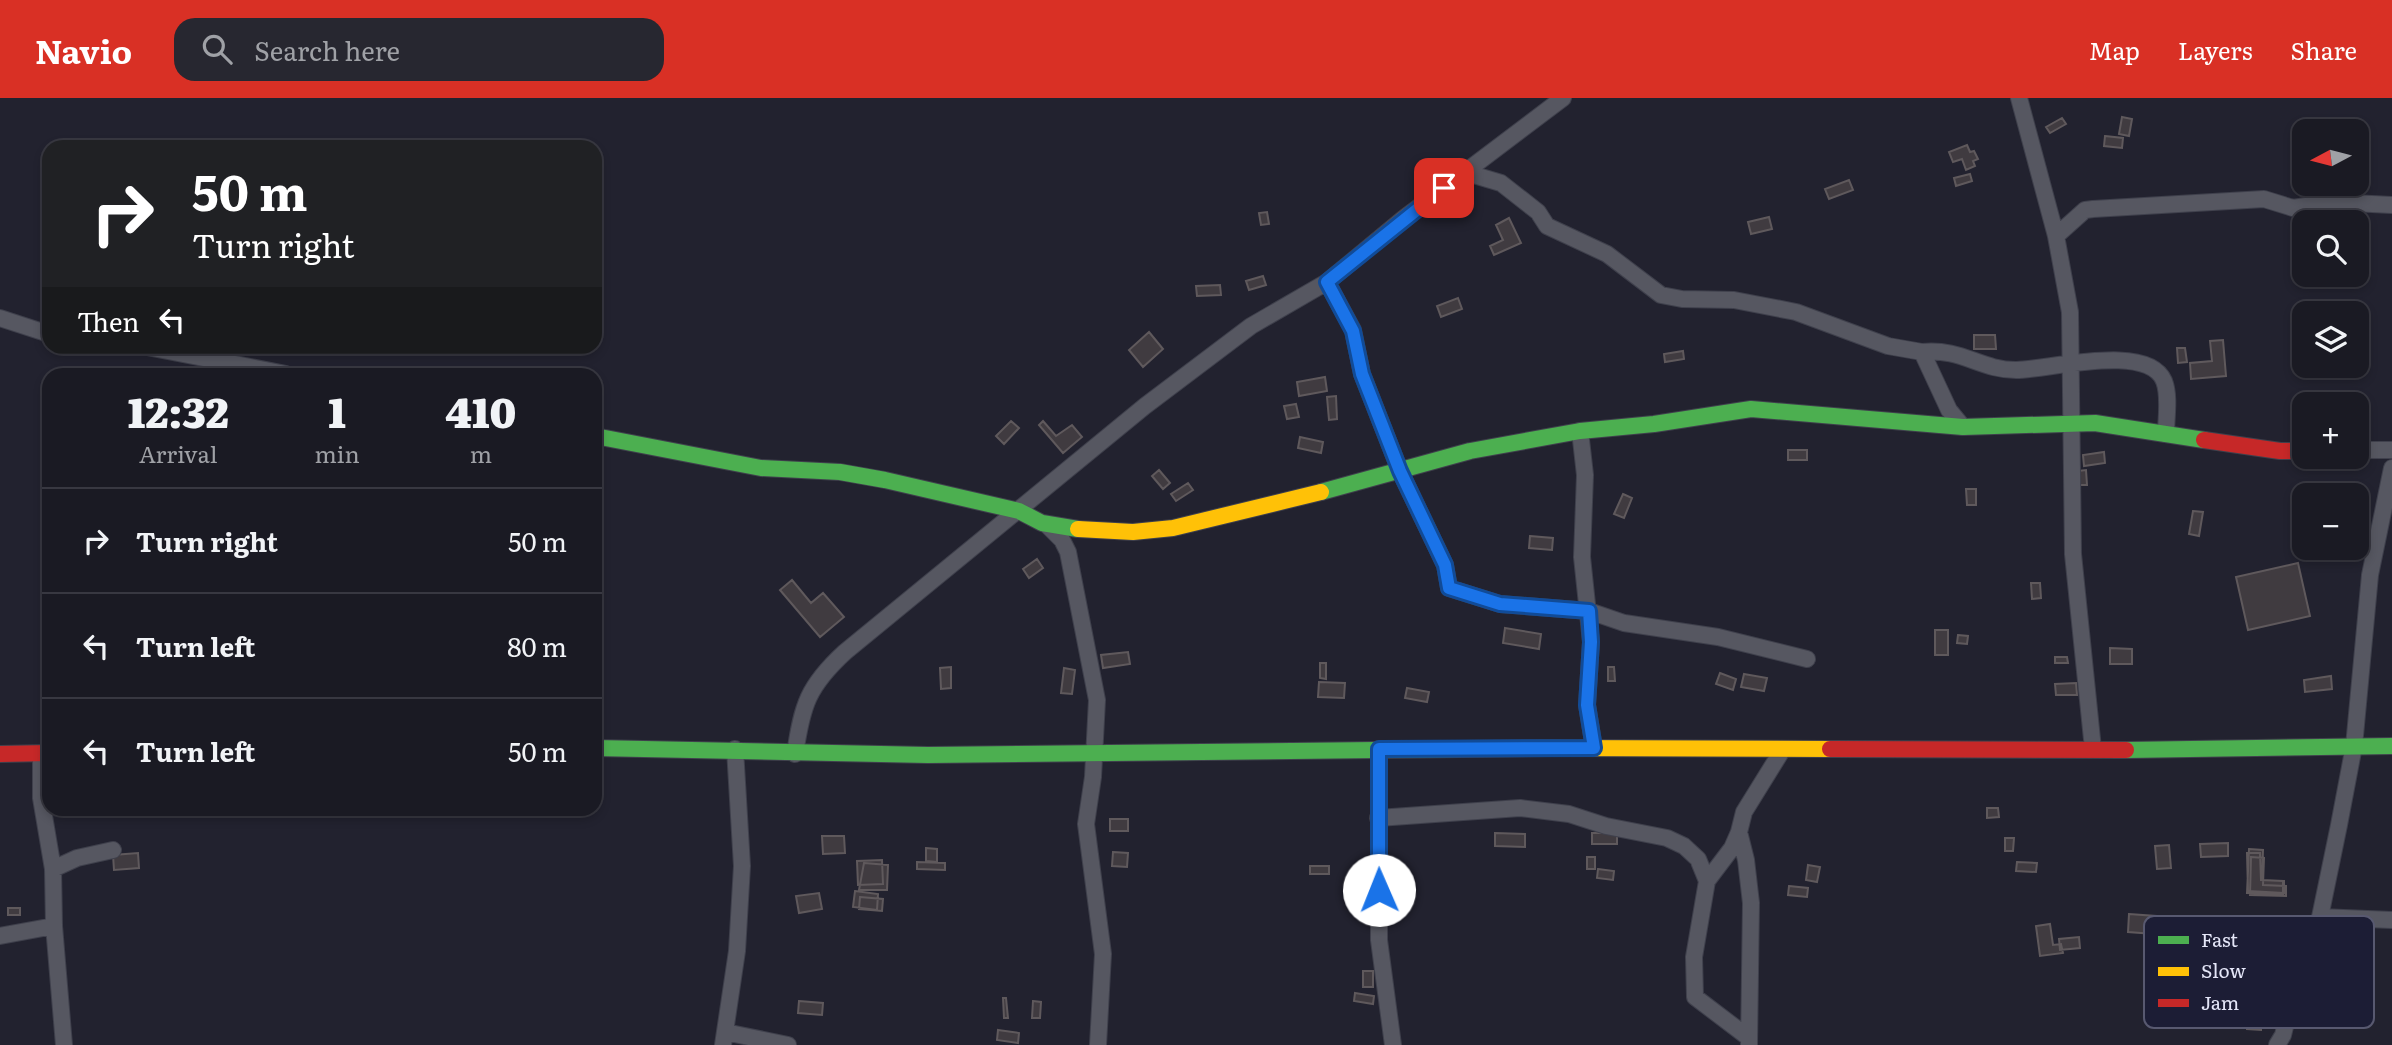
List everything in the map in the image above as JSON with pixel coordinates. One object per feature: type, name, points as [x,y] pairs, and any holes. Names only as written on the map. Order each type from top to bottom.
[{"type":"main road","points":[[602,437],[761,468],[840,472],[885,480],[1019,511],[1046,524],[1069,529],[1133,533],[1266,507],[1470,451],[1580,431],[1751,410],[1963,427],[2095,423],[2292,451]]},
{"type":"main road","points":[[602,748],[735,749],[795,754],[2392,746]]},
{"type":"main road","points":[[0,754],[42,753]]},
{"type":"street","points":[[795,754],[801,713],[821,675],[1212,355],[1251,326],[1327,282],[1464,172],[1563,98]]},
{"type":"street","points":[[2019,98],[2056,236],[2070,312],[2073,362],[2073,554],[2094,749]]},
{"type":"street","points":[[1464,172],[1501,183],[1528,202],[1547,226],[1607,254],[1661,295],[1682,299],[1734,300],[1796,312],[1888,346],[1922,352],[1952,351],[1989,366],[2014,370],[2073,362],[2130,361],[2152,366],[2165,383],[2166,434]]},
{"type":"street","points":[[2056,236],[2085,210],[2093,209],[2264,199],[2293,208],[2332,202],[2392,205]]},
{"type":"street","points":[[1327,282],[1353,331],[1362,374],[1400,471],[1445,565],[1449,588],[1500,604],[1589,611],[1624,623],[1718,637],[1807,659]]},
{"type":"street","points":[[0,318],[42,332]]},
{"type":"street","points":[[1922,352],[1950,410],[1963,427]]},
{"type":"street","points":[[183,354],[255,368]]},
{"type":"street","points":[[1580,431],[1585,475],[1582,556],[1591,642],[1587,705],[1594,748]]},
{"type":"street","points":[[2369,450],[2392,450]]},
{"type":"street","points":[[2320,916],[2354,746],[2370,575],[2392,468]]},
{"type":"street","points":[[1046,524],[1062,540],[1068,552],[1097,699],[1086,824],[1103,954],[1098,1045]]},
{"type":"street","points":[[735,749],[742,866],[737,951],[724,1039],[788,1045]]},
{"type":"street","points":[[1379,749],[1379,940],[1393,1045]]},
{"type":"street","points":[[1749,1042],[1751,902],[1740,832],[1744,811],[1783,749]]},
{"type":"street","points":[[1378,818],[1520,808],[1569,814],[1667,838],[1685,846],[1698,859],[1707,881]]},
{"type":"street","points":[[43,816],[53,869],[54,926],[64,1045]]},
{"type":"street","points":[[1740,832],[1707,881],[1694,957],[1695,997],[1749,1042]]},
{"type":"street","points":[[53,869],[113,850]]},
{"type":"street","points":[[2374,919],[2392,920]]},
{"type":"street","points":[[0,936],[54,926]]},
{"type":"street","points":[[2277,1045],[2285,1028]]},
{"type":"building","points":[[2122,117],[2132,119],[2129,136],[2119,134]]},
{"type":"building","points":[[2062,118],[2066,124],[2050,133],[2046,127]]},
{"type":"building","points":[[2105,136],[2123,138],[2122,148],[2104,146]]},
{"type":"building","points":[[1967,145],[1978,159],[1973,161],[1975,166],[1966,170],[1962,159],[1953,162],[1949,152]]},
{"type":"building","points":[[1970,174],[1972,181],[1956,186],[1954,178]]},
{"type":"building","points":[[1849,180],[1853,190],[1829,199],[1825,189]]},
{"type":"building","points":[[1267,212],[1269,224],[1261,225],[1259,213]]},
{"type":"building","points":[[1769,217],[1772,229],[1751,234],[1748,222]]},
{"type":"building","points":[[1509,218],[1521,243],[1494,255],[1490,246],[1503,240],[1496,225]]},
{"type":"building","points":[[1263,276],[1266,285],[1249,290],[1246,281]]},
{"type":"building","points":[[1220,285],[1221,295],[1197,296],[1196,286]]},
{"type":"building","points":[[1458,298],[1462,309],[1441,317],[1437,306]]},
{"type":"building","points":[[1149,332],[1163,349],[1143,367],[1129,350]]},
{"type":"building","points":[[1974,335],[1995,335],[1996,349],[1974,349]]},
{"type":"building","points":[[2223,340],[2226,376],[2191,379],[2190,363],[2212,361],[2210,341]]},
{"type":"building","points":[[2177,348],[2185,348],[2187,362],[2178,363]]},
{"type":"building","points":[[1683,351],[1684,359],[1665,362],[1664,354]]},
{"type":"building","points":[[1325,377],[1327,391],[1299,396],[1297,382]]},
{"type":"building","points":[[1336,396],[1337,419],[1329,420],[1327,397]]},
{"type":"building","points":[[1296,404],[1299,417],[1287,419],[1284,406]]},
{"type":"building","points":[[1011,421],[1019,428],[1004,444],[996,436]]},
{"type":"building","points":[[1043,421],[1056,436],[1072,425],[1082,437],[1063,453],[1039,425]]},
{"type":"building","points":[[1300,437],[1323,442],[1321,453],[1298,448]]},
{"type":"building","points":[[1788,450],[1807,450],[1807,460],[1788,460]]},
{"type":"building","points":[[2104,452],[2105,463],[2084,466],[2083,455]]},
{"type":"building","points":[[1159,470],[1170,483],[1163,489],[1152,476]]},
{"type":"building","points":[[2086,470],[2087,485],[2078,485],[2078,471]]},
{"type":"building","points":[[1188,483],[1193,490],[1176,501],[1171,494]]},
{"type":"building","points":[[1966,489],[1976,489],[1976,505],[1967,505]]},
{"type":"building","points":[[1623,494],[1632,498],[1624,518],[1614,514]]},
{"type":"building","points":[[2193,511],[2203,512],[2199,536],[2189,534]]},
{"type":"building","points":[[1530,536],[1553,538],[1552,550],[1529,548]]},
{"type":"building","points":[[1037,559],[1043,568],[1029,578],[1023,569]]},
{"type":"building","points":[[2298,563],[2310,616],[2248,630],[2236,577]]},
{"type":"building","points":[[792,580],[811,603],[823,593],[844,617],[820,637],[780,590]]},
{"type":"building","points":[[2031,583],[2040,583],[2041,598],[2032,599]]},
{"type":"building","points":[[1505,628],[1541,634],[1539,649],[1503,643]]},
{"type":"building","points":[[1935,630],[1948,630],[1948,655],[1935,655]]},
{"type":"building","points":[[1958,635],[1968,636],[1967,644],[1957,643]]},
{"type":"building","points":[[2110,648],[2132,649],[2132,664],[2110,664]]},
{"type":"building","points":[[1128,652],[1130,664],[1103,668],[1101,655]]},
{"type":"building","points":[[2055,657],[2067,657],[2068,663],[2055,663]]},
{"type":"building","points":[[1320,663],[1326,663],[1326,679],[1320,678]]},
{"type":"building","points":[[951,667],[951,688],[941,689],[940,668]]},
{"type":"building","points":[[1608,667],[1614,667],[1615,681],[1608,681]]},
{"type":"building","points":[[1064,668],[1075,670],[1072,694],[1061,693]]},
{"type":"building","points":[[1720,673],[1736,679],[1733,690],[1716,684]]},
{"type":"building","points":[[1744,674],[1767,678],[1764,691],[1741,687]]},
{"type":"building","points":[[2331,676],[2332,689],[2305,692],[2304,680]]},
{"type":"building","points":[[1319,682],[1345,683],[1344,698],[1318,697]]},
{"type":"building","points":[[2076,683],[2077,695],[2056,695],[2055,684]]},
{"type":"building","points":[[1407,688],[1429,692],[1427,702],[1405,698]]},
{"type":"building","points":[[1987,808],[1998,808],[1999,817],[1987,818]]},
{"type":"building","points":[[1110,819],[1128,819],[1128,831],[1110,831]]},
{"type":"building","points":[[1495,833],[1525,834],[1525,847],[1495,846]]},
{"type":"building","points":[[1592,833],[1617,833],[1617,844],[1592,844]]},
{"type":"building","points":[[822,836],[844,836],[845,853],[823,854]]},
{"type":"building","points":[[2005,838],[2014,838],[2013,851],[2005,851]]},
{"type":"building","points":[[2228,843],[2228,856],[2201,857],[2200,844]]},
{"type":"building","points":[[2169,845],[2171,868],[2157,869],[2155,846]]},
{"type":"building","points":[[926,848],[937,849],[937,862],[926,861]]},
{"type":"building","points":[[2249,849],[2263,850],[2262,880],[2283,881],[2283,894],[2247,893]]},
{"type":"building","points":[[1113,852],[1128,853],[1127,867],[1112,866]]},
{"type":"building","points":[[138,853],[139,868],[114,870],[113,855]]},
{"type":"building","points":[[2247,853],[2260,853],[2261,880],[2284,881],[2284,893],[2248,891]]},
{"type":"building","points":[[1587,857],[1595,857],[1595,869],[1587,869]]},
{"type":"building","points":[[2251,857],[2264,858],[2263,885],[2286,886],[2286,896],[2250,895]]},
{"type":"building","points":[[882,860],[883,884],[858,885],[857,861]]},
{"type":"building","points":[[917,862],[945,863],[945,870],[917,869]]},
{"type":"building","points":[[2017,862],[2037,863],[2036,872],[2016,871]]},
{"type":"building","points":[[864,863],[888,865],[887,890],[859,890]]},
{"type":"building","points":[[1808,865],[1820,867],[1817,882],[1806,880]]},
{"type":"building","points":[[1310,866],[1329,866],[1329,874],[1310,874]]},
{"type":"building","points":[[1598,869],[1614,871],[1613,880],[1597,878]]},
{"type":"building","points":[[1789,886],[1808,888],[1807,897],[1788,895]]},
{"type":"building","points":[[855,891],[878,894],[877,910],[853,907]]},
{"type":"building","points":[[819,893],[822,909],[799,913],[796,896]]},
{"type":"building","points":[[860,897],[883,899],[882,911],[859,909]]},
{"type":"building","points":[[8,908],[20,908],[20,915],[8,915]]},
{"type":"building","points":[[2129,914],[2156,916],[2144,916],[2144,933],[2128,932]]},
{"type":"building","points":[[2050,924],[2053,945],[2061,944],[2063,953],[2040,956],[2036,926]]},
{"type":"building","points":[[2079,937],[2080,948],[2060,950],[2059,939]]},
{"type":"building","points":[[1363,971],[1373,971],[1373,987],[1363,987]]},
{"type":"building","points":[[1355,993],[1374,996],[1373,1004],[1354,1001]]},
{"type":"building","points":[[1003,998],[1006,998],[1008,1018],[1004,1018]]},
{"type":"building","points":[[799,1001],[823,1003],[822,1015],[798,1013]]},
{"type":"building","points":[[1033,1001],[1041,1002],[1040,1018],[1032,1018]]},
{"type":"building","points":[[998,1030],[1019,1033],[1018,1043],[997,1040]]},
{"type":"traffic: fast","points":[[1321,492],[1470,451],[1580,431],[1654,424],[1751,409],[1963,427],[2095,423],[2204,440]]},
{"type":"traffic: fast","points":[[602,437],[761,468],[840,472],[885,480],[1019,511],[1042,523],[1078,529]]},
{"type":"traffic: fast","points":[[2126,750],[2392,746]]},
{"type":"traffic: fast","points":[[602,748],[928,755],[1550,748]]},
{"type":"traffic: slow","points":[[1078,529],[1133,532],[1173,528],[1321,492]]},
{"type":"traffic: slow","points":[[1550,748],[1830,749]]},
{"type":"traffic: jam","points":[[2204,440],[2292,451]]},
{"type":"traffic: jam","points":[[1830,749],[2126,750]]},
{"type":"traffic: jam","points":[[0,754],[42,753]]},
{"type":"route","points":[[1379,890],[1379,749],[1594,748],[1587,705],[1591,663],[1589,611],[1500,604],[1467,596],[1449,588],[1445,565],[1385,437],[1362,374],[1353,331],[1327,282],[1444,188]]}]
